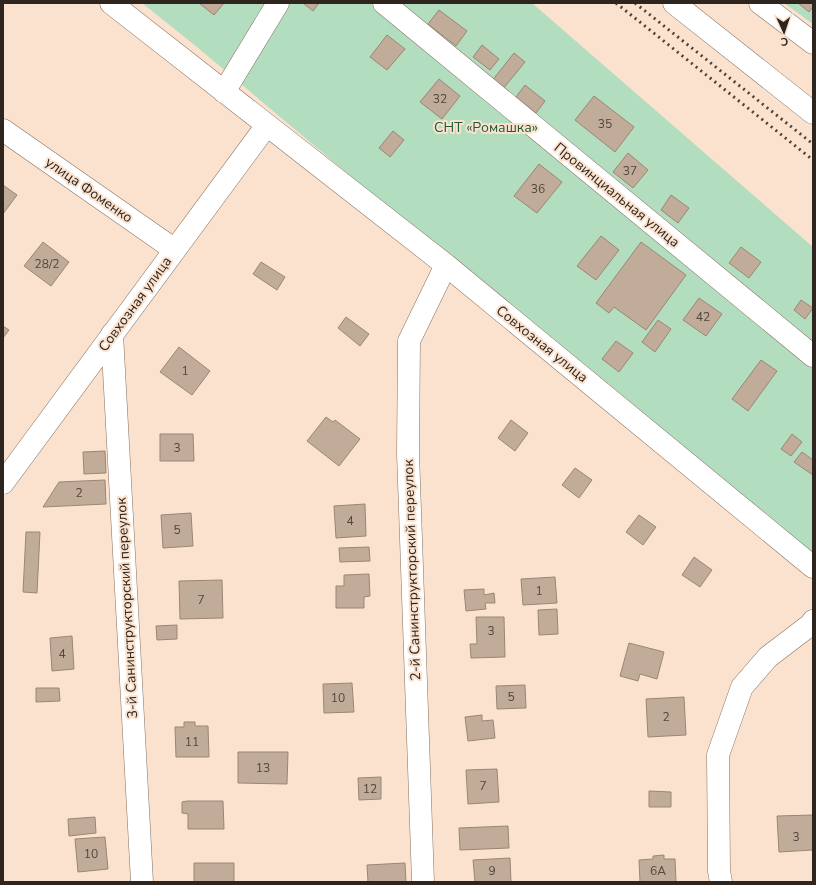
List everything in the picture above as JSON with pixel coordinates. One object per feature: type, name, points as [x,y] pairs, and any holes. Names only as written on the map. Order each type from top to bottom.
[{"type":"street","name":"Совхозная улица","points":[[111,3],[446,265],[813,567]]},
{"type":"street","points":[[224,92],[278,3]]},
{"type":"street","name":"Провинциальная улица","points":[[384,3],[813,356]]},
{"type":"street","points":[[674,3],[813,113]]},
{"type":"street","points":[[760,3],[813,43]]},
{"type":"street","name":"Совхозная улица","points":[[3,483],[267,125]]},
{"type":"street","name":"улица Фоменко","points":[[3,130],[175,250]]},
{"type":"street","name":"2-й Санинструкторский переулок","points":[[422,882],[408,453],[409,341],[446,265]]},
{"type":"street","name":"3-й Санинструкторский переулок","points":[[112,334],[142,882]]},
{"type":"street","points":[[721,882],[719,871],[718,755],[742,687],[768,657],[810,625],[813,621]]},
{"type":"green space","name":"СНТ «Ромашка»","points":[[142,3],[532,3],[813,247],[813,565],[197,47]]},
{"type":"green space","points":[[784,3],[813,3],[813,24]]},
{"type":"building","points":[[199,3],[224,3],[214,15]]},
{"type":"building","points":[[303,3],[319,3],[313,11]]},
{"type":"building","points":[[798,3],[813,3],[813,7],[809,12]]},
{"type":"building","points":[[439,10],[467,31],[456,46],[428,24]]},
{"type":"building","points":[[387,35],[405,49],[387,70],[370,57]]},
{"type":"building","points":[[482,45],[499,59],[490,70],[473,57]]},
{"type":"building","points":[[514,53],[525,62],[502,90],[491,82]]},
{"type":"building","points":[[439,79],[460,96],[442,119],[420,102]]},
{"type":"building","points":[[525,85],[545,101],[536,113],[516,97]]},
{"type":"building","points":[[594,96],[634,127],[615,152],[575,120]]},
{"type":"building","points":[[393,131],[404,140],[390,157],[379,148]]},
{"type":"building","points":[[628,153],[648,170],[633,188],[613,172]]},
{"type":"building","points":[[539,164],[562,182],[537,213],[514,196]]},
{"type":"building","points":[[3,185],[17,195],[3,214]]},
{"type":"building","points":[[671,195],[689,208],[678,223],[661,210]]},
{"type":"building","points":[[601,236],[619,250],[596,280],[577,266]]},
{"type":"building","points":[[43,242],[69,262],[51,286],[24,266]]},
{"type":"building","points":[[641,242],[686,275],[646,330],[614,307],[609,313],[596,303]]},
{"type":"building","points":[[741,247],[761,262],[749,278],[729,263]]},
{"type":"building","points":[[261,262],[285,277],[277,290],[253,274]]},
{"type":"building","points":[[699,298],[722,314],[706,336],[683,320]]},
{"type":"building","points":[[801,300],[813,308],[805,319],[794,310]]},
{"type":"building","points":[[346,317],[369,334],[360,346],[338,328]]},
{"type":"building","points":[[658,320],[671,329],[655,352],[642,342]]},
{"type":"building","points":[[3,326],[9,330],[3,338]]},
{"type":"building","points":[[616,341],[633,353],[619,372],[602,359]]},
{"type":"building","points":[[179,347],[210,371],[192,395],[160,372]]},
{"type":"building","points":[[761,360],[777,371],[748,411],[732,399]]},
{"type":"building","points":[[326,417],[333,422],[335,420],[360,439],[339,466],[307,441]]},
{"type":"building","points":[[511,420],[528,433],[515,451],[498,438]]},
{"type":"building","points":[[160,434],[193,434],[194,461],[160,461]]},
{"type":"building","points":[[792,434],[802,442],[791,456],[781,449]]},
{"type":"building","points":[[105,451],[106,473],[84,474],[83,452]]},
{"type":"building","points":[[802,452],[813,460],[813,475],[794,462]]},
{"type":"building","points":[[575,468],[592,480],[579,498],[562,485]]},
{"type":"building","points":[[105,480],[106,504],[43,507],[59,482]]},
{"type":"building","points":[[365,504],[366,536],[336,538],[334,506]]},
{"type":"building","points":[[191,513],[193,546],[163,548],[161,515]]},
{"type":"building","points":[[639,515],[656,527],[643,545],[626,532]]},
{"type":"building","points":[[26,532],[40,532],[37,593],[23,592]]},
{"type":"building","points":[[369,547],[370,561],[340,562],[339,548]]},
{"type":"building","points":[[694,557],[712,570],[700,587],[682,575]]},
{"type":"building","points":[[369,574],[370,596],[364,597],[364,608],[336,608],[336,586],[344,586],[344,575]]},
{"type":"building","points":[[555,577],[557,603],[523,605],[521,579]]},
{"type":"building","points":[[222,580],[223,618],[180,619],[179,581]]},
{"type":"building","points":[[484,589],[484,595],[494,593],[495,603],[485,603],[486,609],[466,611],[464,590]]},
{"type":"building","points":[[557,609],[558,634],[539,635],[538,610]]},
{"type":"building","points":[[476,617],[504,617],[505,657],[471,658],[470,644],[477,644]]},
{"type":"building","points":[[177,625],[177,639],[157,640],[156,626]]},
{"type":"building","points":[[72,636],[74,669],[52,671],[50,638]]},
{"type":"building","points":[[629,643],[664,652],[657,679],[640,674],[638,681],[620,676]]},
{"type":"building","points":[[352,683],[354,712],[324,713],[323,684]]},
{"type":"building","points":[[525,685],[526,708],[497,709],[496,686]]},
{"type":"building","points":[[36,688],[59,688],[60,701],[36,702]]},
{"type":"building","points":[[684,697],[686,735],[648,737],[646,699]]},
{"type":"building","points":[[482,715],[482,721],[493,720],[495,738],[468,741],[465,717]]},
{"type":"building","points":[[184,722],[195,722],[195,726],[208,726],[209,757],[176,757],[175,727],[184,727]]},
{"type":"building","points":[[238,752],[288,752],[287,784],[238,783]]},
{"type":"building","points":[[497,769],[499,802],[468,804],[466,770]]},
{"type":"building","points":[[381,777],[381,799],[359,800],[358,778]]},
{"type":"building","points":[[649,791],[671,792],[671,807],[649,807]]},
{"type":"building","points":[[223,801],[224,829],[188,829],[188,814],[182,813],[182,802]]},
{"type":"building","points":[[813,815],[813,850],[779,852],[777,816]]},
{"type":"building","points":[[95,817],[96,833],[69,836],[68,819]]},
{"type":"building","points":[[508,826],[509,848],[460,850],[459,828]]},
{"type":"building","points":[[105,837],[108,869],[78,872],[75,839]]},
{"type":"building","points":[[664,855],[664,859],[675,859],[676,882],[640,882],[639,860],[653,859],[653,856]]},
{"type":"building","points":[[510,858],[511,882],[475,882],[473,860]]},
{"type":"building","points":[[194,863],[234,863],[234,882],[194,882]]},
{"type":"building","points":[[405,863],[406,882],[368,882],[367,865]]},
{"type":"railway","points":[[616,3],[813,160]]},
{"type":"railway","points":[[635,3],[813,144]]}]
